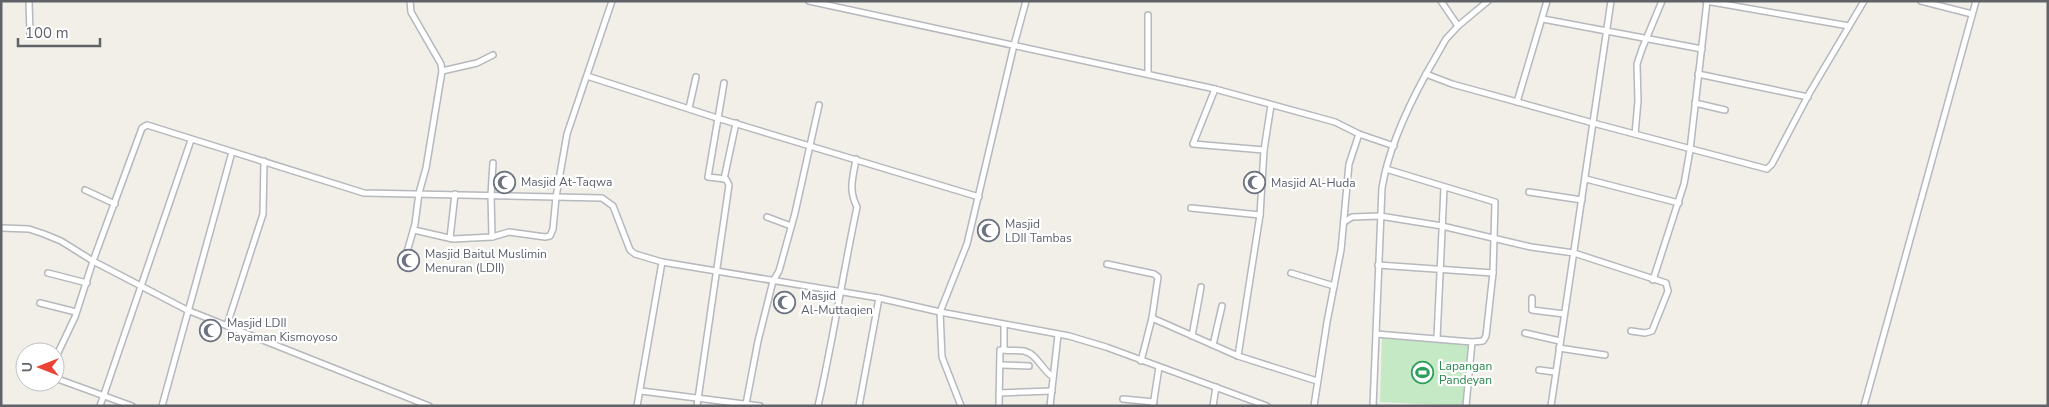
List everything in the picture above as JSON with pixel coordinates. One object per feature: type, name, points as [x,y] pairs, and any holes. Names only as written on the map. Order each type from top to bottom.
[{"type":"street","points":[[29,1],[30,34]]},
{"type":"street","points":[[403,266],[414,230],[442,70],[441,64],[410,12],[410,1]]},
{"type":"street","points":[[414,230],[450,238],[492,236],[509,232],[545,238],[550,236],[553,229],[556,197],[567,134],[612,1]]},
{"type":"street","points":[[809,1],[1215,89],[1335,122],[1359,134],[1394,146]]},
{"type":"street","points":[[961,406],[942,357],[940,312],[965,251],[1026,1]]},
{"type":"street","points":[[1441,1],[1458,26]]},
{"type":"street","points":[[1373,406],[1380,216],[1382,188],[1386,169],[1394,146],[1426,74],[1446,39],[1458,26],[1488,1]]},
{"type":"street","points":[[1517,102],[1547,1]]},
{"type":"street","points":[[1551,406],[1611,1]]},
{"type":"street","points":[[1635,134],[1638,101],[1637,64],[1662,1]]},
{"type":"street","points":[[1653,280],[1684,184],[1690,150],[1707,1],[1738,4],[1849,26]]},
{"type":"street","points":[[1426,74],[1593,124],[1690,150],[1769,168],[1864,1]]},
{"type":"street","points":[[1921,1],[1972,14]]},
{"type":"street","points":[[1864,406],[1976,1]]},
{"type":"street","points":[[1148,15],[1148,74]]},
{"type":"street","points":[[1543,19],[1702,49]]},
{"type":"street","points":[[442,70],[477,63],[493,55]]},
{"type":"street","points":[[1698,74],[1808,97]]},
{"type":"street","points":[[588,76],[717,118],[979,196]]},
{"type":"street","points":[[689,108],[696,77]]},
{"type":"street","points":[[697,406],[729,185],[728,180],[708,177],[724,83]]},
{"type":"street","points":[[1215,89],[1193,144],[1195,146],[1264,150]]},
{"type":"street","points":[[1695,103],[1725,110]]},
{"type":"street","points":[[746,404],[758,341],[773,281],[779,272],[791,226],[819,104]]},
{"type":"street","points":[[1238,356],[1260,215],[1264,150],[1271,104]]},
{"type":"street","points":[[724,179],[736,123]]},
{"type":"street","points":[[63,342],[76,312],[93,260],[116,204],[144,126],[364,193],[491,194],[605,199],[612,206],[632,252],[662,262],[879,298],[1004,325],[1058,334],[1106,347],[1267,406]]},
{"type":"street","points":[[1314,406],[1334,286],[1342,250],[1349,164],[1359,134]]},
{"type":"street","points":[[100,406],[191,140]]},
{"type":"street","points":[[162,406],[232,152]]},
{"type":"street","points":[[818,406],[830,354],[839,291],[857,207],[851,196],[856,159]]},
{"type":"street","points":[[227,325],[262,214],[264,161]]},
{"type":"street","points":[[492,236],[491,194],[493,164]]},
{"type":"street","points":[[1376,334],[1472,342],[1485,340],[1493,273],[1495,202],[1386,169]]},
{"type":"street","points":[[1586,179],[1679,203]]},
{"type":"street","points":[[1437,338],[1444,188]]},
{"type":"street","points":[[85,190],[116,204]]},
{"type":"street","points":[[1529,192],[1582,200]]},
{"type":"street","points":[[450,238],[455,194]]},
{"type":"street","points":[[1191,208],[1260,215]]},
{"type":"street","points":[[1344,222],[1352,217],[1380,216],[1442,226],[1494,239],[1574,253],[1666,284],[1668,287],[1654,328],[1645,333],[1632,331]]},
{"type":"street","points":[[767,217],[791,226]]},
{"type":"street","points":[[1,228],[29,229],[61,241],[187,310],[429,406]]},
{"type":"street","points":[[637,406],[662,262]]},
{"type":"street","points":[[1107,264],[1157,276],[1152,318],[1141,361]]},
{"type":"street","points":[[1378,265],[1440,271],[1493,273]]},
{"type":"street","points":[[48,273],[87,282]]},
{"type":"street","points":[[1291,273],[1334,286]]},
{"type":"street","points":[[1192,336],[1201,287]]},
{"type":"street","points":[[859,406],[879,298]]},
{"type":"street","points":[[1532,298],[1532,310],[1564,314]]},
{"type":"street","points":[[40,303],[76,312]]},
{"type":"street","points":[[1213,345],[1222,306]]},
{"type":"street","points":[[1152,318],[1238,356],[1317,381]]},
{"type":"street","points":[[1004,325],[1004,350]]},
{"type":"street","points":[[1525,333],[1560,341]]},
{"type":"street","points":[[1050,406],[1058,334]]},
{"type":"street","points":[[1466,406],[1472,342]]},
{"type":"street","points":[[1559,348],[1605,354]]},
{"type":"street","points":[[999,406],[1000,350],[1024,351],[1033,355],[1048,374],[1053,377]]},
{"type":"street","points":[[1000,365],[1029,366]]},
{"type":"street","points":[[1123,399],[1153,404],[1159,367]]},
{"type":"street","points":[[1539,370],[1555,372]]},
{"type":"street","points":[[65,382],[132,406]]},
{"type":"street","points":[[1213,406],[1216,387]]},
{"type":"street","points":[[641,391],[760,406]]},
{"type":"street","points":[[1000,393],[1052,391]]},
{"type":"green space","name":"Lapangan Pandeyan","points":[[1382,338],[1468,345],[1463,406],[1380,402]]},
{"type":"place","name":"Masjid At-Taqwa","points":[[505,182]]},
{"type":"place","name":"Masjid Al-Huda","points":[[1255,183]]},
{"type":"place","name":"Masjid LDII Tambas","points":[[989,231]]},
{"type":"place","name":"Masjid Baitul Muslimin Menuran (LDII)","points":[[409,261]]},
{"type":"place","name":"Masjid Al-Muttaqien","points":[[785,303]]},
{"type":"place","name":"Masjid LDII Payaman Kismoyoso","points":[[211,330]]},
{"type":"place","name":"Lapangan Pandeyan","points":[[1423,373]]}]
